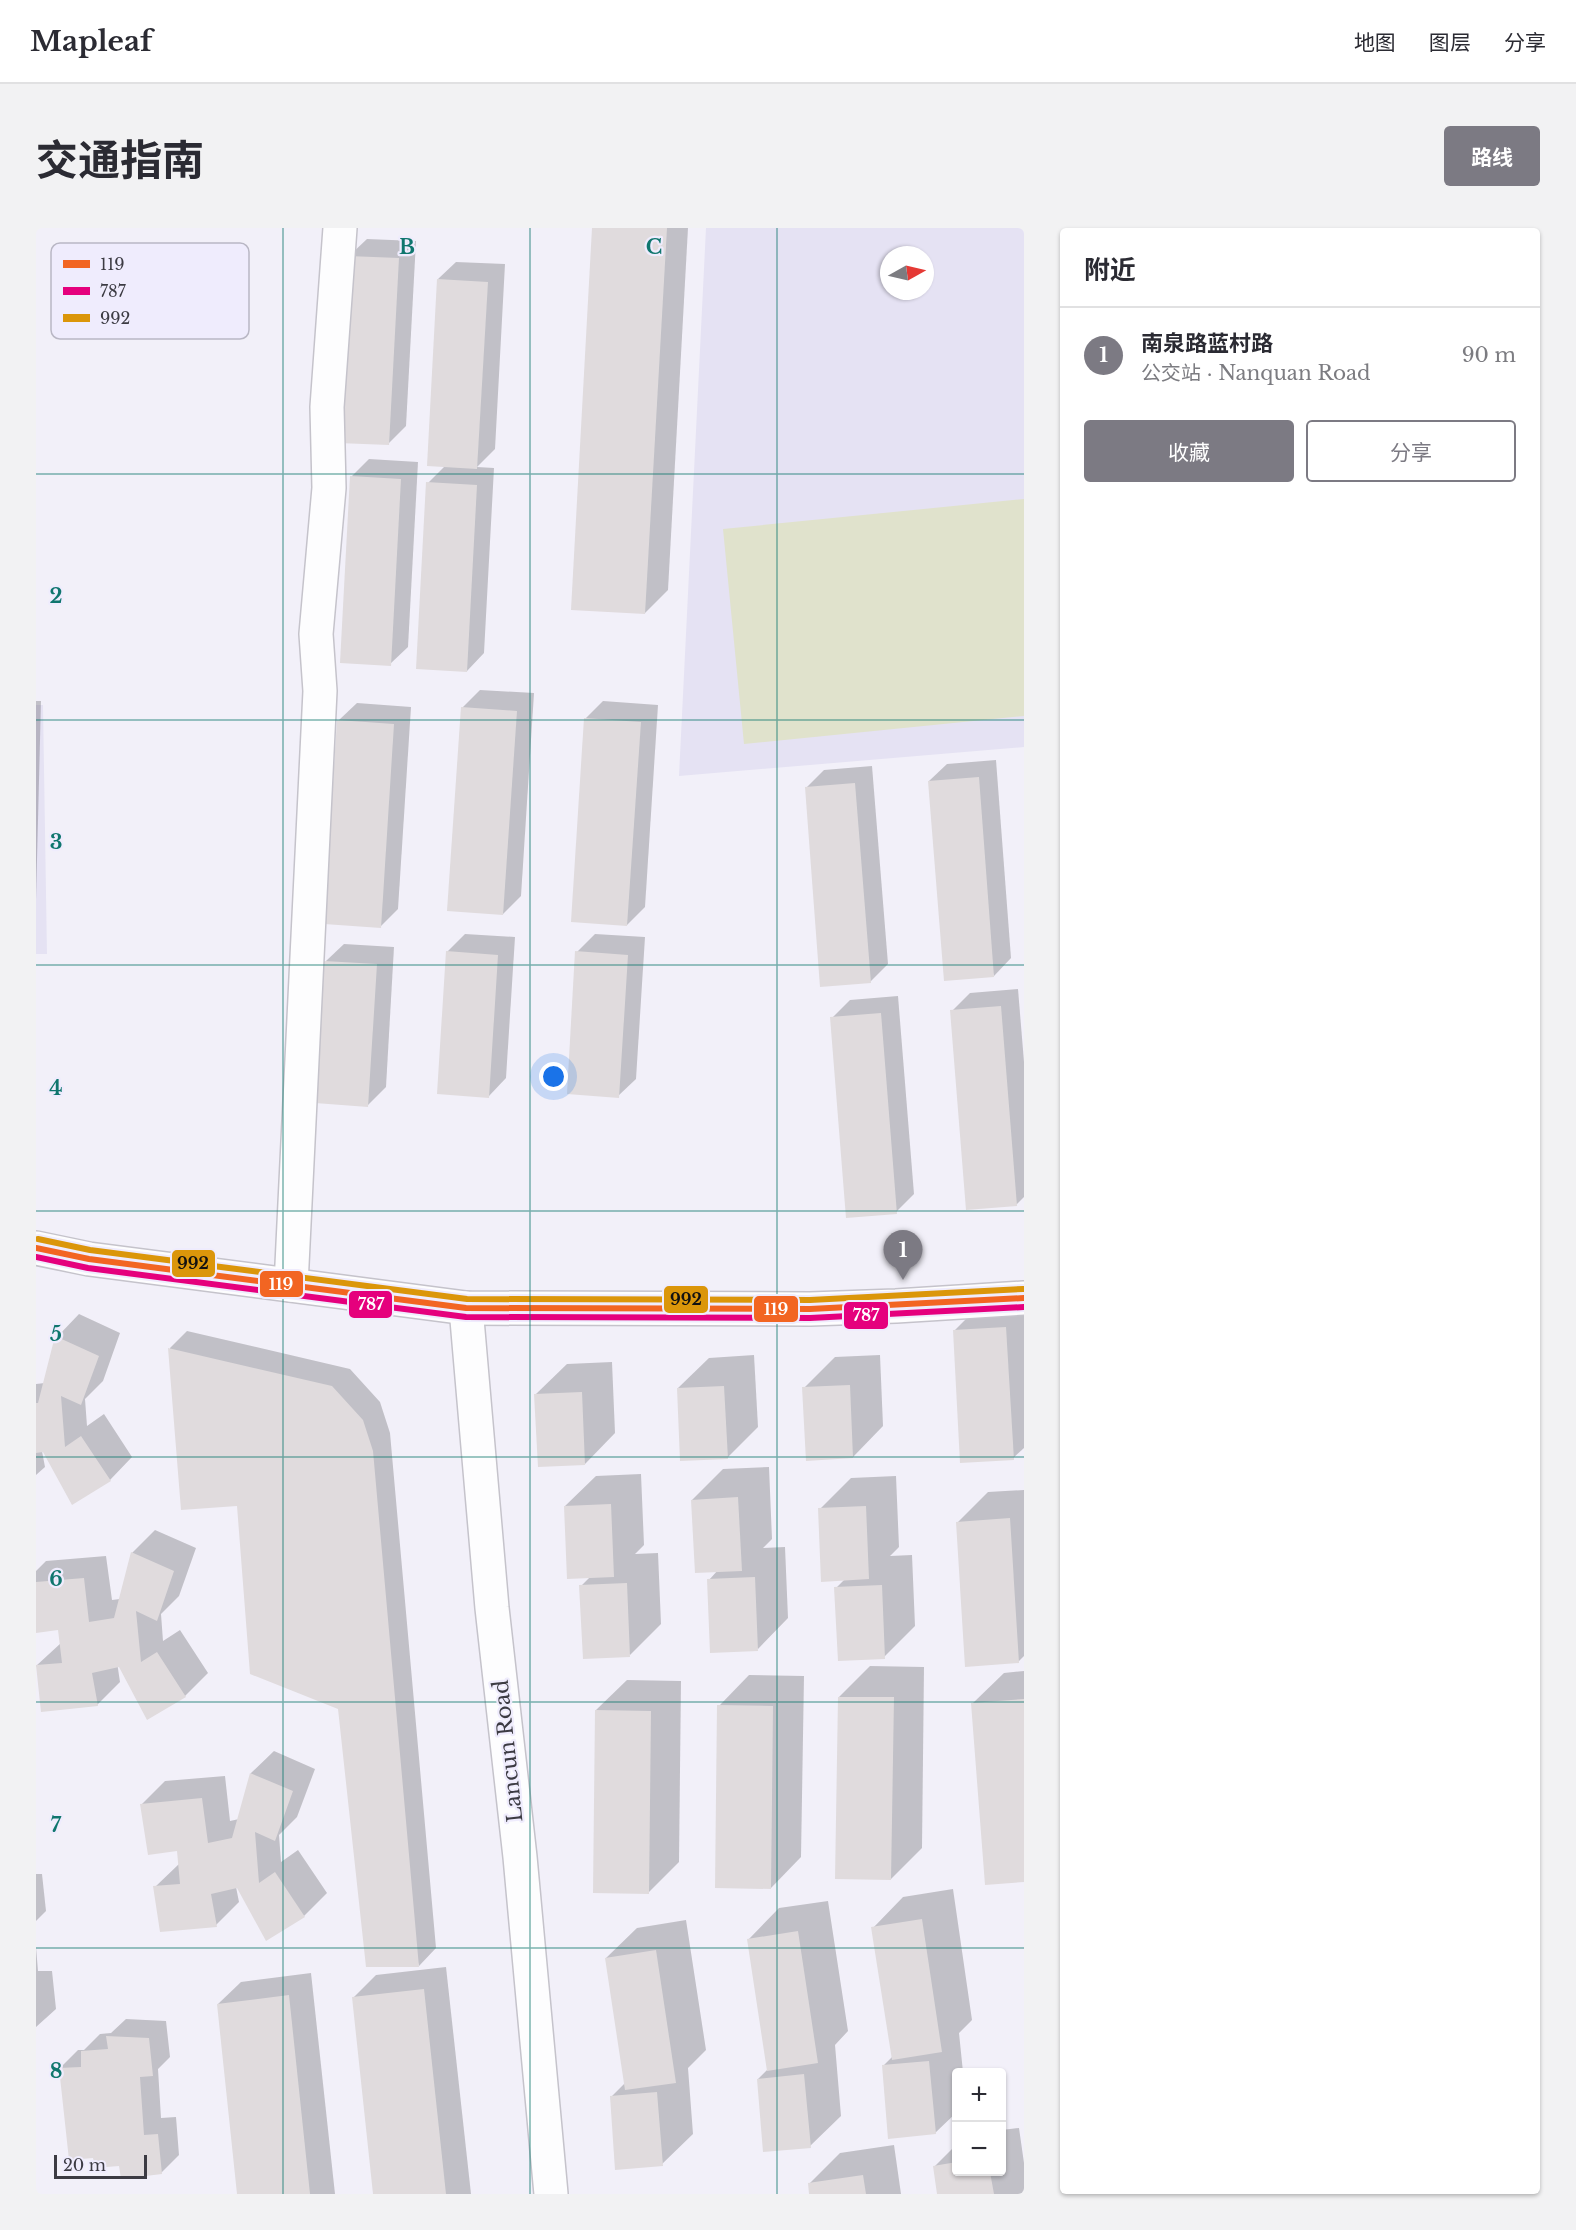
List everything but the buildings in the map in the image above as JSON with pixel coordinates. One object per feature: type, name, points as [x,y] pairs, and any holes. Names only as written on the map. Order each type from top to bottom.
[{"type":"street","points":[[291,1285],[320,691],[316,633],[329,489],[327,407],[340,228]]},
{"type":"street","points":[[36,1248],[89,1259],[466,1308],[810,1309],[1024,1298]]},
{"type":"street","name":"Lancun Road","points":[[466,1308],[492,1608],[520,1857],[551,2194]]},
{"type":"shaded area","points":[[706,228],[1024,228],[1024,747],[679,776]]},
{"type":"shaded area","points":[[36,705],[43,705],[47,954],[36,954]]},
{"type":"green space","points":[[1024,499],[1024,716],[744,744],[723,529]]},
{"type":"transit line","name":"992","points":[[38,1239],[90,1250],[467,1299],[810,1300],[1023,1289]]},
{"type":"transit line","name":"119","points":[[36,1248],[89,1259],[466,1308],[810,1309],[1024,1298]]},
{"type":"transit line","name":"787","points":[[36,1257],[88,1268],[466,1317],[810,1318],[1024,1307]]},
{"type":"place","name":"南泉路蓝村路","points":[[903,1280]]}]
